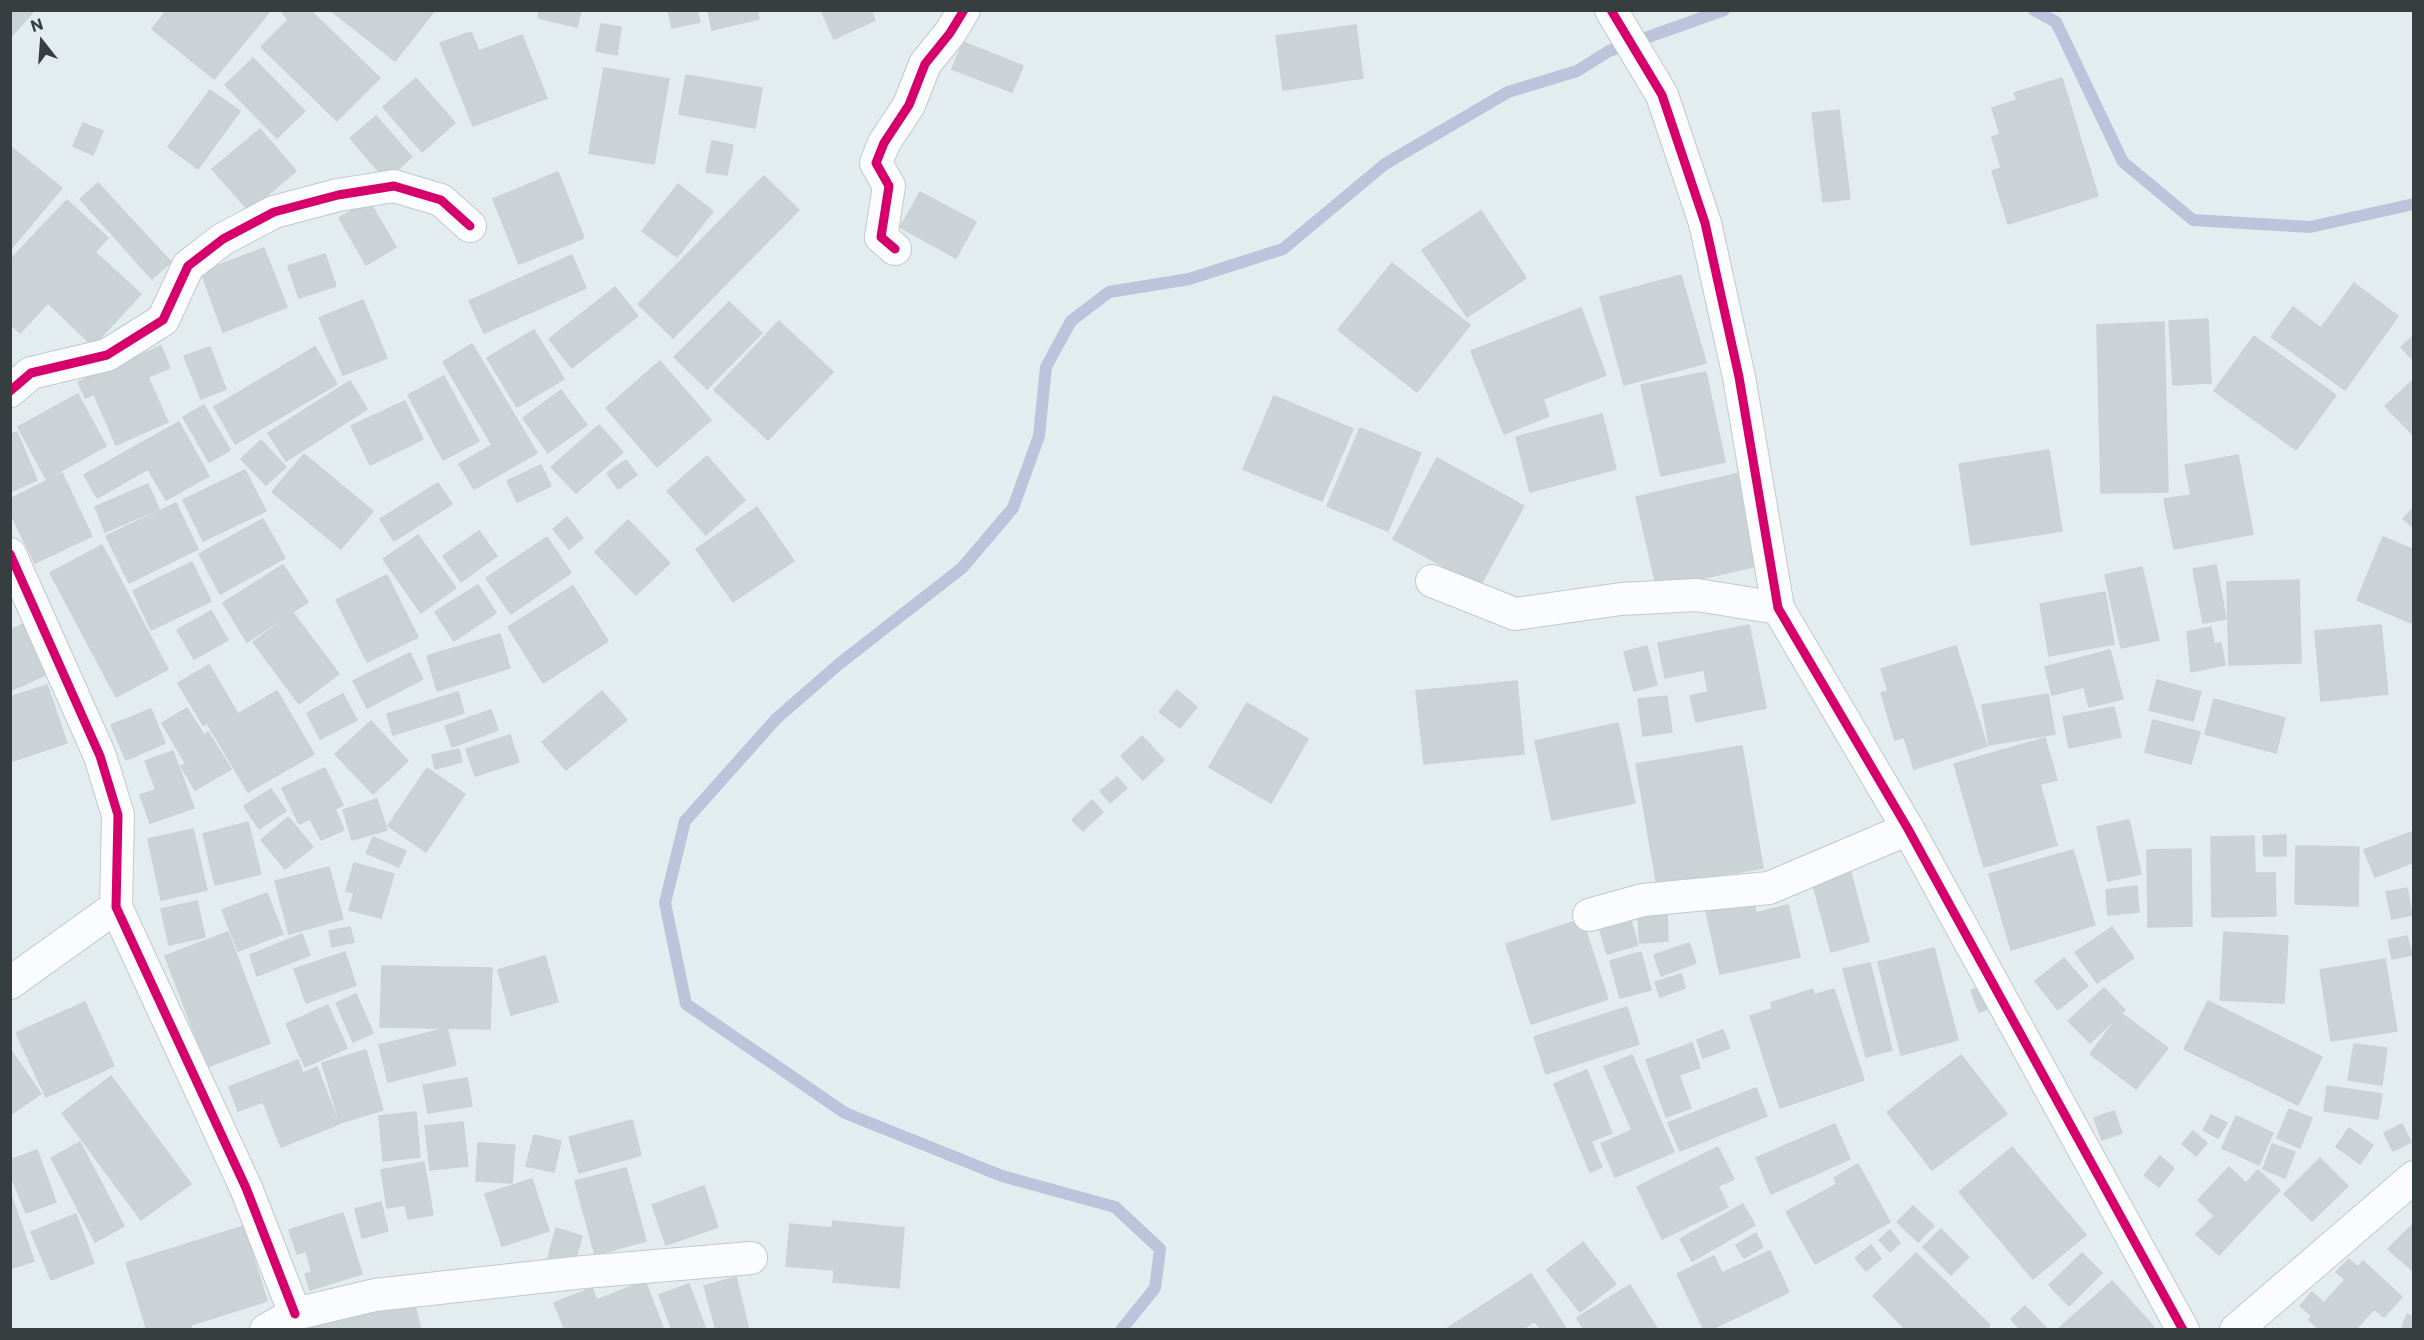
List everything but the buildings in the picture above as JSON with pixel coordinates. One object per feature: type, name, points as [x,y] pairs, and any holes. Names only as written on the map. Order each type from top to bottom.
[{"type":"street","points":[[895,249],[881,237],[889,186],[876,163],[884,143],[909,105],[925,64],[950,33],[964,10]]},
{"type":"street","points":[[1613,13],[1662,95],[1706,223],[1739,377],[1778,608],[1908,830],[2183,1329]]},
{"type":"street","points":[[10,391],[31,373],[107,355],[163,320],[188,266],[223,239],[274,212],[338,195],[394,186],[441,200],[470,226]]},
{"type":"street","points":[[10,554],[100,756],[118,815],[116,907],[246,1188],[295,1314]]},
{"type":"street","points":[[1432,581],[1515,614],[1621,599],[1697,595],[1778,608]]},
{"type":"street","points":[[1589,915],[1643,900],[1769,888],[1908,830]]},
{"type":"street","points":[[10,983],[116,907]]},
{"type":"street","points":[[2236,1329],[2414,1177]]},
{"type":"street","points":[[266,1329],[295,1314],[375,1295],[584,1272],[752,1258]]},
{"type":"waterway","points":[[1121,1330],[1155,1288],[1160,1249],[1115,1207],[1002,1176],[845,1113],[686,1004],[665,903],[685,821],[776,719],[839,664],[962,568],[1013,508],[1039,436],[1046,367],[1071,321],[1109,292],[1189,279],[1283,249],[1385,164],[1508,92],[1577,71],[1609,51],[1724,10]]},
{"type":"waterway","points":[[2034,10],[2056,22],[2123,162],[2193,220],[2310,227],[2414,204]]},
{"type":"cycle path","points":[[895,249],[881,237],[889,186],[876,163],[884,143],[909,105],[925,64],[950,33],[964,10]]},
{"type":"cycle path","points":[[1611,10],[1662,95],[1705,223],[1739,377],[1778,608],[1908,829],[2183,1330]]},
{"type":"cycle path","points":[[10,391],[31,373],[107,355],[163,320],[188,266],[223,239],[274,212],[338,195],[394,186],[441,200],[470,226]]},
{"type":"cycle path","points":[[10,554],[100,756],[118,815],[116,907],[246,1188],[295,1314]]}]
